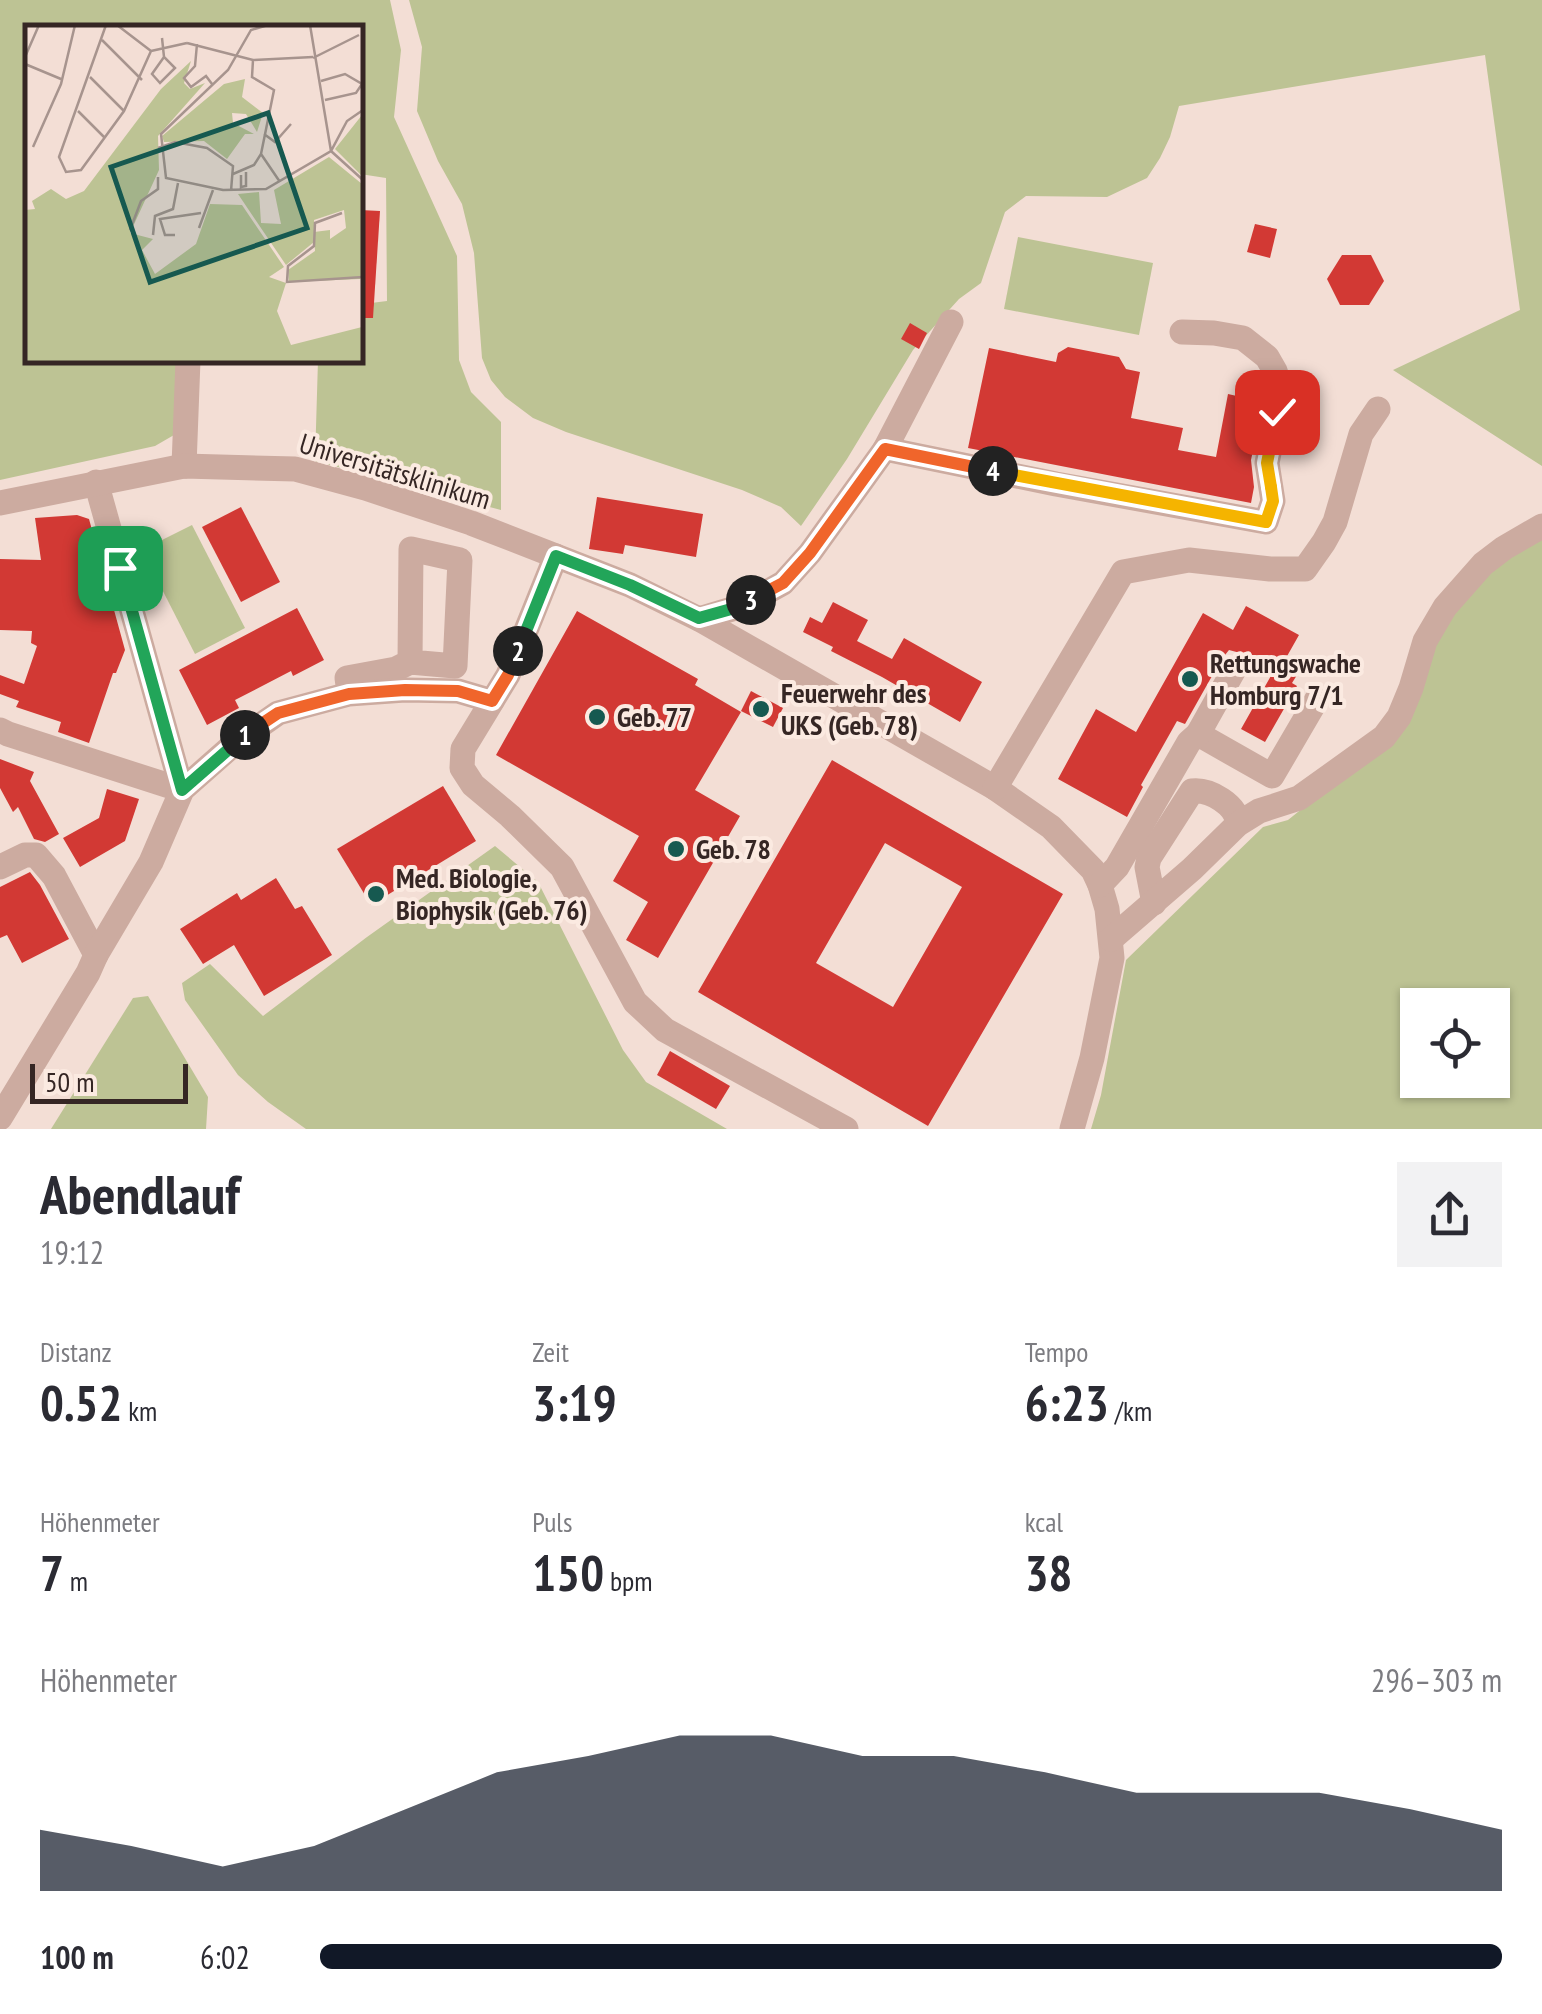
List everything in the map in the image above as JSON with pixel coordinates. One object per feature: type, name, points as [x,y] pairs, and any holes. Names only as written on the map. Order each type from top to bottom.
[{"type":"street","points":[[699,618],[742,606],[783,583],[810,553],[885,449],[951,322]]},
{"type":"street","points":[[885,449],[1266,522],[1273,501],[1267,463],[1280,398],[1275,371],[1267,357],[1243,338],[1182,332]]},
{"type":"street","points":[[184,466],[188,362]]},
{"type":"street","points":[[995,788],[1124,572],[1189,560],[1270,570],[1305,569],[1336,522],[1361,434],[1378,409]]},
{"type":"street","name":"Universitätsklinikum","points":[[0,503],[184,466],[296,469],[366,488],[471,522],[630,585],[699,618],[995,788],[1050,827],[1092,870],[1118,934],[1072,1129]]},
{"type":"street","points":[[96,482],[182,790]]},
{"type":"street","points":[[1118,934],[1238,824],[1259,811],[1298,798],[1384,737],[1399,717],[1425,641],[1445,606],[1483,564],[1542,526]]},
{"type":"street","points":[[349,694],[347,678],[396,670],[410,662],[455,666],[460,560],[411,549],[410,662]]},
{"type":"street","points":[[556,556],[508,675],[463,749],[462,768],[473,785],[562,867],[635,1002],[665,1030],[846,1129]]},
{"type":"street","points":[[1100,885],[1117,867],[1235,668]]},
{"type":"street","points":[[0,1118],[151,862],[182,790],[234,744],[278,713],[349,694],[458,691],[492,701]]},
{"type":"street","points":[[1198,734],[1272,776],[1317,698]]},
{"type":"street","points":[[0,730],[182,790]]},
{"type":"street","points":[[1154,903],[1149,858],[1192,791],[1207,792],[1233,808],[1238,824]]},
{"type":"street","points":[[0,866],[24,854],[36,854],[54,876],[96,955]]},
{"type":"green space","points":[[0,0],[390,0],[401,50],[394,117],[457,256],[459,360],[471,392],[501,422],[501,510],[315,461],[318,362],[362,362],[363,304],[387,301],[386,178],[362,174],[362,25],[25,25],[25,362],[183,362],[174,435],[155,446],[0,480]]},
{"type":"green space","points":[[409,0],[1542,0],[1542,466],[1393,370],[1520,310],[1485,55],[1179,106],[1170,137],[1147,178],[1107,197],[1026,196],[1005,212],[981,283],[959,299],[913,350],[801,526],[781,507],[742,490],[533,418],[505,397],[491,380],[482,358],[474,253],[462,204],[417,111],[422,47]]},
{"type":"green space","points":[[1018,237],[1153,263],[1139,335],[1004,309]]},
{"type":"green space","points":[[192,525],[245,628],[195,654],[142,550]]},
{"type":"green space","points":[[1542,538],[1542,1129],[1091,1129],[1126,960],[1263,827],[1288,820],[1379,747],[1450,616],[1501,562]]},
{"type":"green space","points":[[495,846],[538,882],[623,1050],[646,1082],[727,1129],[306,1129],[238,1075],[185,1000],[182,983],[210,964],[263,1016]]},
{"type":"green space","points":[[148,996],[208,1097],[206,1129],[51,1129],[133,998]]},
{"type":"building","points":[[362,210],[380,211],[373,318],[362,318]]},
{"type":"building","points":[[1255,224],[1277,229],[1270,258],[1247,252]]},
{"type":"building","points":[[1342,255],[1371,255],[1384,281],[1369,305],[1340,305],[1327,279]]},
{"type":"building","points":[[910,323],[927,333],[919,349],[901,339]]},
{"type":"building","points":[[1068,347],[1119,357],[1126,369],[1140,372],[1131,418],[1183,428],[1178,450],[1216,457],[1228,394],[1263,402],[1251,460],[1251,503],[968,448],[989,348],[1056,362],[1058,353]]},
{"type":"building","points":[[597,497],[703,514],[696,557],[625,545],[623,554],[589,549]]},
{"type":"building","points":[[241,507],[280,582],[241,602],[202,527]]},
{"type":"building","points":[[77,515],[89,519],[125,650],[89,743],[58,732],[61,722],[16,707],[19,701],[0,694],[0,675],[24,684],[37,646],[31,643],[32,631],[0,630],[0,559],[41,560],[35,518]]},
{"type":"building","points":[[833,602],[868,620],[857,641],[892,659],[904,638],[982,682],[960,722],[803,632],[810,617],[822,623]]},
{"type":"building","points":[[1246,606],[1299,635],[1286,658],[1302,667],[1292,683],[1297,686],[1265,742],[1241,729],[1272,674],[1244,654],[1229,650],[1185,724],[1177,721],[1127,817],[1058,779],[1096,709],[1136,732],[1203,613],[1233,630]]},
{"type":"building","points":[[297,608],[324,660],[293,676],[291,671],[235,700],[239,708],[207,725],[179,670]]},
{"type":"building","points":[[577,611],[698,679],[695,685],[741,712],[695,790],[740,816],[658,958],[626,940],[648,902],[613,881],[639,836],[496,755]]},
{"type":"building","name":"Feuerwehr des UKS (Geb. 78)","points":[[751,691],[783,708],[773,727],[741,711]]},
{"type":"building","points":[[0,759],[34,772],[30,781],[59,834],[45,842],[34,839],[18,807],[13,812],[0,788]]},
{"type":"building","points":[[832,760],[1063,894],[928,1126],[698,992]],"holes":[[[885,843],[962,887],[893,1007],[816,963]]]},
{"type":"building","name":"Med. Biologie, Biophysik (Geb. 76)","points":[[443,786],[476,841],[371,905],[337,849]]},
{"type":"building","points":[[107,789],[139,799],[125,841],[80,867],[63,838],[99,818]]},
{"type":"building","points":[[30,872],[69,939],[22,963],[7,935],[0,938],[0,887]]},
{"type":"building","points":[[276,878],[295,909],[302,906],[332,955],[264,996],[234,945],[203,964],[180,929],[237,893],[241,900]]},
{"type":"building","points":[[670,1051],[730,1086],[716,1109],[657,1075]]},
{"type":"place","name":"Rettungswache Homburg 7/1","points":[[1190,679]]},
{"type":"place","name":"Feuerwehr des UKS (Geb. 78)","points":[[761,709]]},
{"type":"place","name":"Geb. 77","points":[[597,717]]},
{"type":"place","name":"Geb. 78","points":[[676,849]]},
{"type":"place","name":"Med. Biologie, Biophysik (Geb. 76)","points":[[376,894]]},
{"type":"route","points":[[120,568],[182,790],[234,744],[278,713],[349,694],[405,690],[458,691],[492,701],[508,675],[556,556],[699,618],[742,606],[783,583],[810,553],[885,449],[1266,522],[1273,501],[1267,463],[1277,412]]}]
